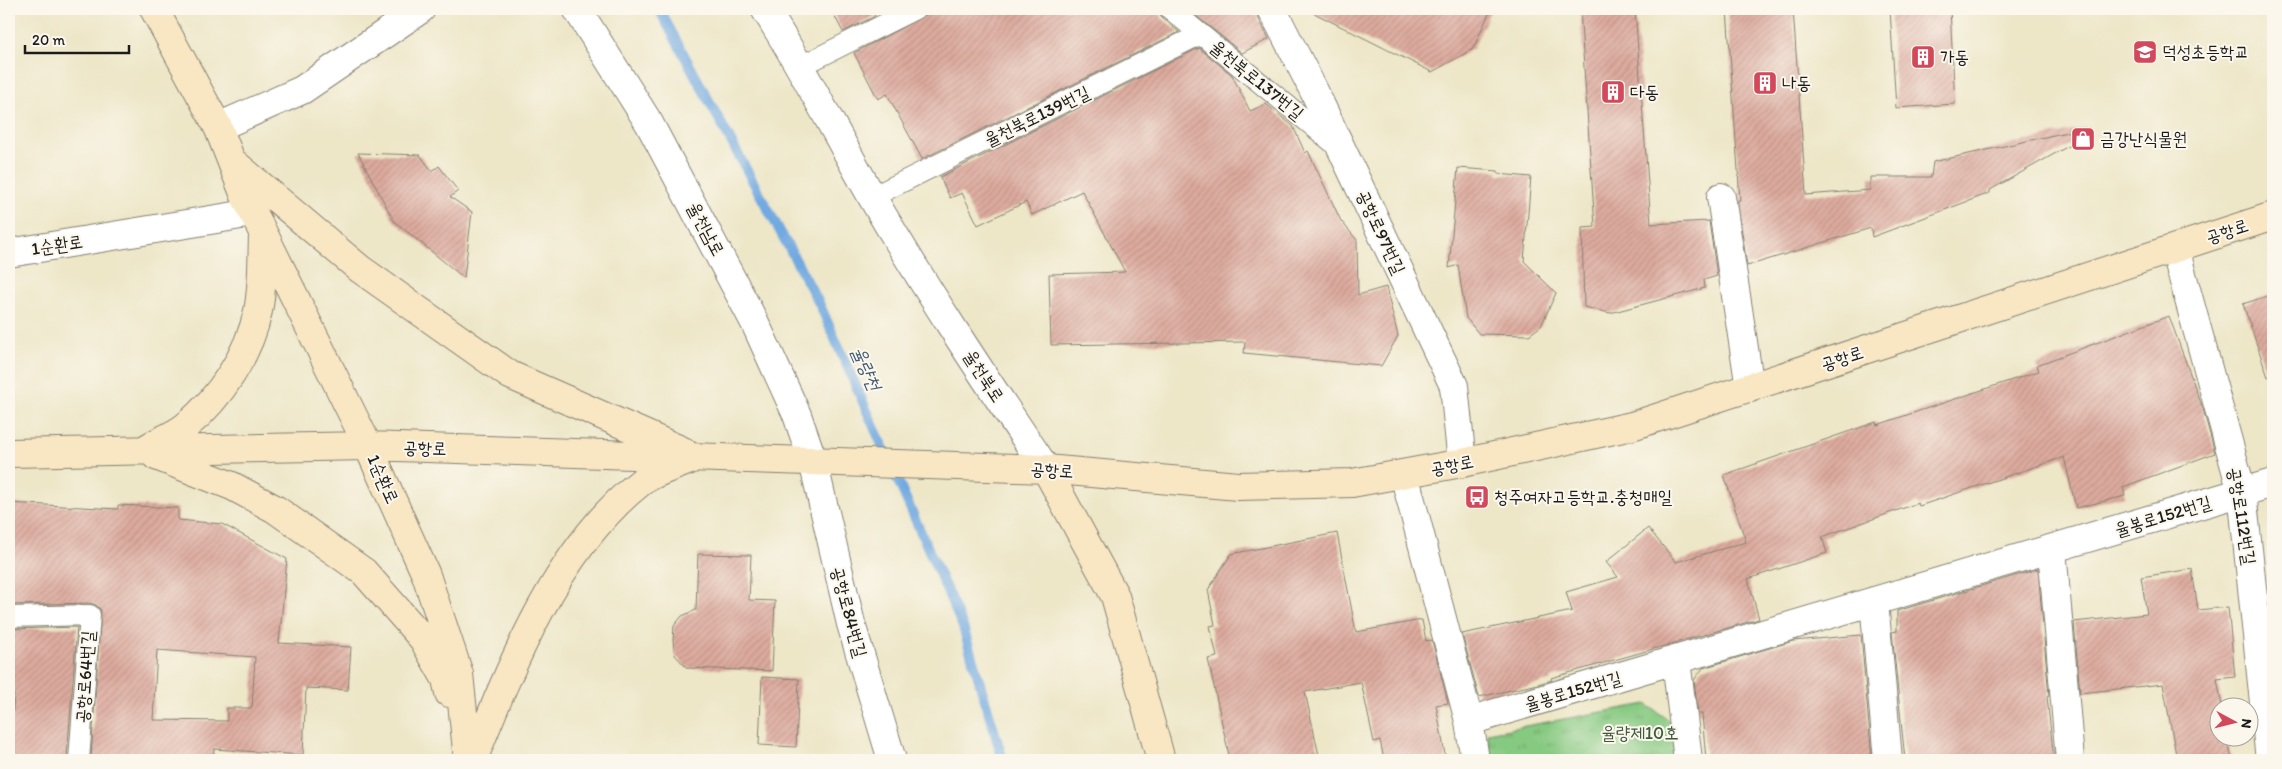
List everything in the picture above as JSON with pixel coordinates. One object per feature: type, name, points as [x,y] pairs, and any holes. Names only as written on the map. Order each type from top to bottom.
[{"type":"main road","name":"1순환로","points":[[154,9],[218,127],[258,222],[368,446],[426,575],[444,624],[459,674],[467,760]]},
{"type":"main road","points":[[231,161],[360,269],[510,375],[696,457]]},
{"type":"main road","name":"공항로","points":[[9,453],[368,446],[1046,469],[1238,486],[1352,483],[1462,464],[1632,426],[2273,216]]},
{"type":"main road","points":[[143,450],[186,426],[208,404],[225,384],[252,336],[258,309],[258,222]]},
{"type":"main road","points":[[143,450],[232,486],[275,509],[364,572],[423,639],[446,679],[467,760]]},
{"type":"main road","points":[[472,760],[511,664],[537,615],[583,542],[613,508],[643,481],[696,457]]},
{"type":"main road","name":"율천북로","points":[[1046,469],[1115,596],[1161,760]]},
{"type":"street","points":[[218,127],[302,90],[421,9]]},
{"type":"street","name":"율천남로","points":[[577,9],[649,123],[755,322],[797,415],[813,461]]},
{"type":"street","name":"율천북로","points":[[765,9],[801,66],[872,197],[991,389],[1046,469]]},
{"type":"street","name":"공항로97번길","points":[[1272,9],[1343,151],[1454,386],[1462,464]]},
{"type":"street","points":[[1721,197],[1750,388]]},
{"type":"street","name":"1순환로","points":[[9,253],[258,222]]},
{"type":"street","name":"공항로112번길","points":[[2175,248],[2242,492],[2270,760]]},
{"type":"street","name":"공항로84번길","points":[[813,461],[851,624],[892,760]]},
{"type":"street","name":"공항로","points":[[1404,474],[1469,721],[1475,760]]},
{"type":"street","name":"율봉로152번길","points":[[1469,721],[2273,483]]},
{"type":"street","points":[[2052,548],[2070,760]]},
{"type":"street","points":[[1874,601],[1888,760]]},
{"type":"street","points":[[1676,660],[1688,760]]},
{"type":"lane","points":[[801,66],[915,9]]},
{"type":"lane","name":"율천북로137번길","points":[[1170,9],[1343,151]]},
{"type":"lane","name":"율천북로139번길","points":[[872,197],[1201,34]]},
{"type":"lane","name":"공항로64번길","points":[[9,616],[90,615],[79,760]]},
{"type":"green space","name":"율량제10호","points":[[1646,704],[1675,724],[1681,760],[1492,760],[1487,733]]},
{"type":"building","points":[[831,9],[871,9],[875,16],[843,32]]},
{"type":"building","points":[[937,9],[1158,9],[1162,18],[1179,32],[922,159],[887,94],[878,99],[854,53]]},
{"type":"building","points":[[1188,9],[1254,9],[1269,39],[1242,53]]},
{"type":"building","points":[[1306,9],[1491,9],[1473,49],[1432,72]]},
{"type":"building","points":[[1580,9],[1635,9],[1651,224],[1709,221],[1717,276],[1704,280],[1705,288],[1610,313],[1584,307],[1582,228],[1595,227]]},
{"type":"building","points":[[1727,9],[1793,9],[1806,195],[1870,190],[1870,177],[1931,177],[1933,162],[2085,128],[2088,135],[1990,190],[1990,193],[1872,237],[1871,228],[1747,266],[1738,205],[1738,200],[1740,200]]},
{"type":"building","name":"가동","points":[[1890,9],[1950,9],[1955,104],[1896,108]]},
{"type":"building","points":[[1199,48],[1232,75],[1250,111],[1266,104],[1293,126],[1305,153],[1308,151],[1341,221],[1357,240],[1358,295],[1386,287],[1398,336],[1381,366],[1244,353],[1245,342],[1051,345],[1049,274],[1125,272],[1082,191],[1032,215],[1026,202],[978,225],[962,193],[950,198],[940,177]]},
{"type":"building","points":[[358,153],[420,155],[432,171],[439,166],[458,191],[450,197],[472,212],[464,278],[394,221]]},
{"type":"building","points":[[1458,168],[1498,171],[1498,174],[1531,177],[1524,261],[1556,293],[1541,326],[1529,335],[1479,334],[1466,318],[1458,265],[1449,268]]},
{"type":"building","points":[[2273,294],[2273,376],[2268,377],[2243,304]]},
{"type":"building","points":[[2169,316],[2203,409],[2215,453],[2123,487],[2125,496],[2076,508],[2064,457],[1919,506],[1918,503],[1822,537],[1827,553],[1748,579],[1759,619],[1551,678],[1552,680],[1479,697],[1462,634],[1572,611],[1566,592],[1618,577],[1606,562],[1648,528],[1676,562],[1746,542],[1724,475],[1876,422],[1877,425],[2039,371],[2037,365]]},
{"type":"building","points":[[9,503],[118,509],[118,505],[178,508],[178,520],[222,524],[287,559],[279,643],[351,647],[348,690],[306,688],[303,755],[214,749],[213,760],[91,759],[101,610],[96,605],[90,603],[9,605]],"holes":[[[157,650],[255,657],[252,708],[227,708],[227,721],[153,720]]]},
{"type":"building","points":[[1337,533],[1356,632],[1422,620],[1426,641],[1432,640],[1448,703],[1436,705],[1446,760],[1384,760],[1380,740],[1374,742],[1361,682],[1305,692],[1320,760],[1230,760],[1208,659],[1217,657],[1210,626],[1215,625],[1208,590],[1231,554]]},
{"type":"building","points":[[698,554],[751,555],[749,600],[775,601],[772,671],[687,668],[675,655],[674,626],[682,616],[696,610]]},
{"type":"building","points":[[2038,569],[2049,696],[2047,697],[2054,760],[1905,760],[1892,632],[1897,631],[1897,611]]},
{"type":"building","points":[[2192,569],[2198,610],[2228,607],[2235,677],[2217,679],[2220,696],[2210,696],[2210,746],[2229,746],[2232,760],[2177,760],[2163,684],[2080,693],[2074,622],[2147,614],[2141,577]]},
{"type":"building","points":[[77,627],[67,757],[60,757],[60,760],[9,760],[14,695],[9,695],[9,683],[14,629]]},
{"type":"building","points":[[1861,635],[1872,760],[1706,760],[1702,714],[1698,714],[1694,680],[1703,668],[1793,641]]},
{"type":"building","points":[[762,677],[799,679],[796,747],[759,745]]},
{"type":"waterway","name":"율량천","points":[[659,9],[819,303],[963,627],[1003,760]]},
{"type":"place","name":"덕성초등학교","points":[[2145,52]]},
{"type":"place","name":"가동","points":[[1923,57]]},
{"type":"place","name":"나동","points":[[1765,83]]},
{"type":"place","name":"다동","points":[[1613,92]]},
{"type":"place","name":"금강난식물원","points":[[2083,139]]},
{"type":"place","name":"청주여자고등학교.충청매일","points":[[1477,497]]}]
